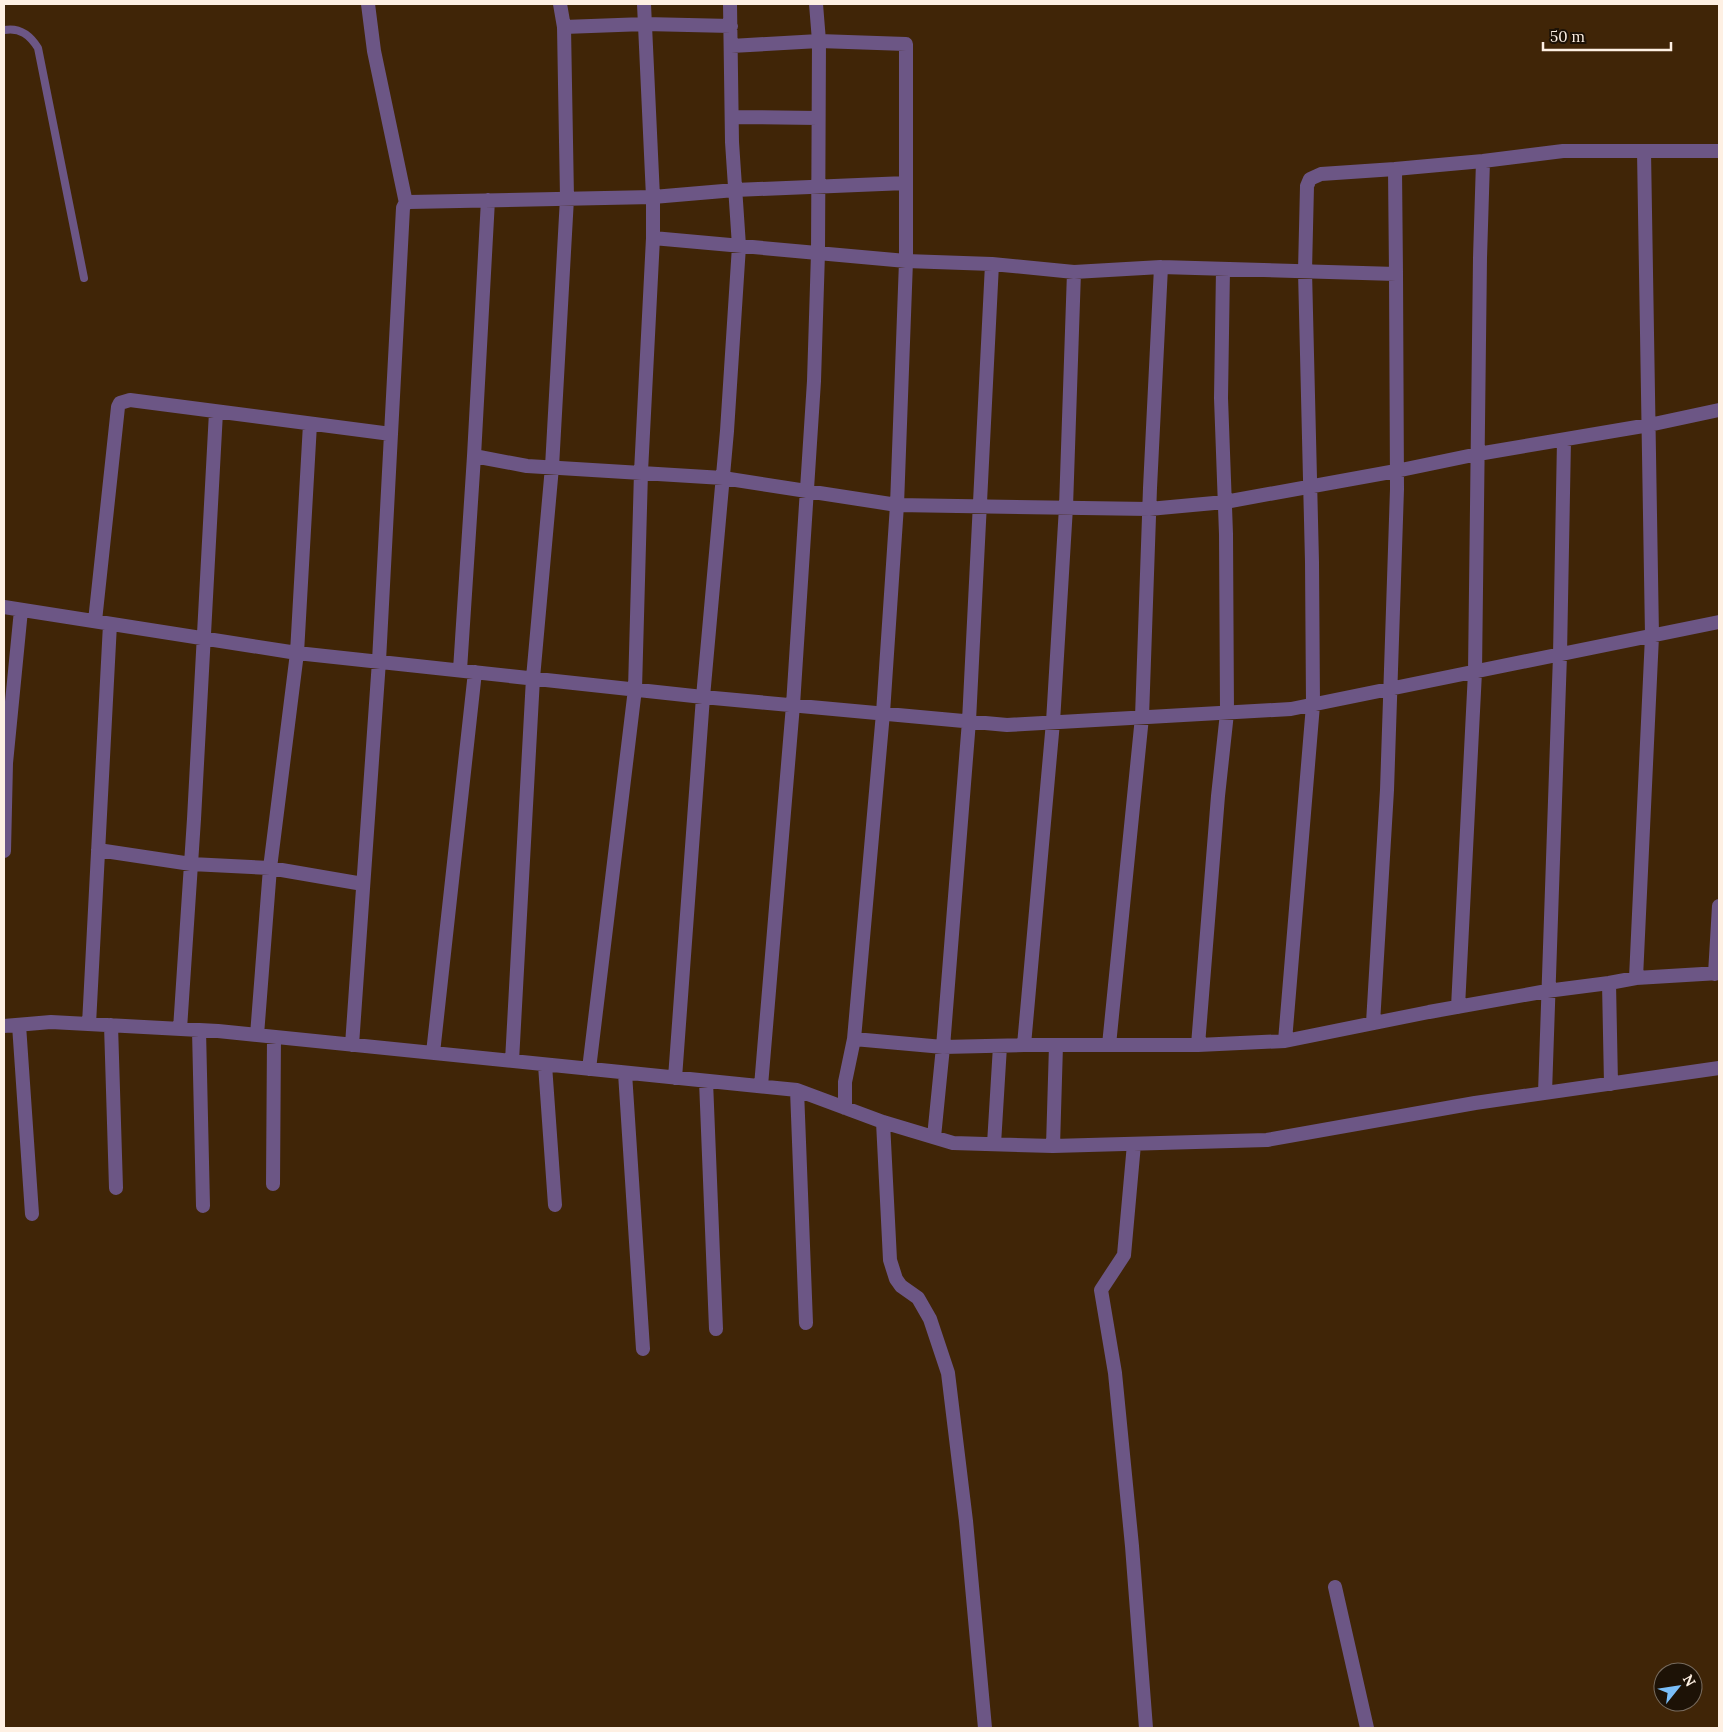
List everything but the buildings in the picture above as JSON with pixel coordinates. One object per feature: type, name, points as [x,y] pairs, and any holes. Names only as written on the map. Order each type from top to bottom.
[{"type":"street","points":[[352,1045],[379,661],[403,208],[406,202],[374,51],[368,4]]},
{"type":"street","points":[[512,1061],[533,678],[552,467],[567,198],[564,27],[560,4]]},
{"type":"street","points":[[589,1069],[635,689],[641,472],[653,238],[653,197],[644,4]]},
{"type":"street","points":[[675,1078],[703,697],[723,478],[739,246],[732,117],[730,4]]},
{"type":"street","points":[[761,1086],[793,705],[814,381],[818,253],[819,41],[816,4]]},
{"type":"street","points":[[564,27],[645,24],[731,26]]},
{"type":"street","points":[[731,46],[819,41],[906,44],[906,261],[897,505],[883,713],[854,1039],[845,1082],[845,1108]]},
{"type":"street","points":[[732,117],[818,118]]},
{"type":"street","points":[[1285,1041],[1313,705],[1305,271],[1307,186],[1310,179],[1314,176],[1328,173],[1483,161],[1563,151],[1719,151]]},
{"type":"street","points":[[1636,978],[1652,636],[1644,151]]},
{"type":"street","points":[[1458,1007],[1475,672],[1483,161]]},
{"type":"street","points":[[1373,1023],[1386,790],[1396,471],[1395,169]]},
{"type":"street","points":[[406,202],[653,197],[735,190],[906,183]]},
{"type":"street","points":[[460,670],[488,200]]},
{"type":"street","points":[[653,238],[906,261],[992,264],[1074,272],[1161,267],[1396,274]]},
{"type":"street","points":[[934,1137],[969,721],[992,264]]},
{"type":"street","points":[[1109,1045],[1142,717],[1149,508],[1161,267]]},
{"type":"street","points":[[1198,1045],[1227,713],[1225,502],[1221,398],[1223,269]]},
{"type":"street","points":[[1024,1045],[1053,722],[1066,507],[1074,272]]},
{"type":"street","points":[[95,621],[118,407],[120,403],[130,400],[391,434]]},
{"type":"street","points":[[474,456],[527,466],[723,478],[897,505],[1149,508],[1225,502],[1478,454],[1649,425],[1719,410]]},
{"type":"street","points":[[180,1029],[216,412]]},
{"type":"street","points":[[257,1035],[270,868],[297,652],[310,424]]},
{"type":"street","points":[[1544,1093],[1560,655],[1564,440]]},
{"type":"street","points":[[4,607],[297,652],[703,697],[1007,725],[1291,709],[1719,622]]},
{"type":"street","points":[[4,851],[6,763],[21,610]]},
{"type":"street","points":[[89,1024],[110,624]]},
{"type":"street","points":[[433,1053],[475,672]]},
{"type":"street","points":[[98,850],[191,864],[270,868],[363,884]]},
{"type":"street","points":[[854,1039],[943,1047],[1198,1045],[1285,1041],[1547,991],[1636,978],[1717,974],[1719,906]]},
{"type":"street","points":[[1610,983],[1611,1084]]},
{"type":"street","points":[[4,1026],[51,1022],[199,1030],[797,1090],[883,1122],[953,1143],[1052,1146],[1267,1140],[1475,1103],[1719,1068]]},
{"type":"street","points":[[19,1025],[32,1214]]},
{"type":"street","points":[[111,1025],[116,1188]]},
{"type":"street","points":[[199,1030],[203,1206]]},
{"type":"street","points":[[272,1184],[274,1037]]},
{"type":"street","points":[[1052,1146],[1056,1045]]},
{"type":"street","points":[[994,1144],[1000,1046]]},
{"type":"street","points":[[545,1065],[555,1205]]},
{"type":"street","points":[[625,1073],[643,1349]]},
{"type":"street","points":[[706,1081],[716,1329]]},
{"type":"street","points":[[797,1090],[806,1323]]},
{"type":"street","points":[[883,1122],[890,1260],[896,1279],[901,1286],[918,1298],[930,1319],[948,1373],[966,1521],[985,1728]]},
{"type":"street","points":[[1134,1144],[1124,1255],[1101,1290],[1115,1373],[1132,1546],[1146,1728]]},
{"type":"street","points":[[1335,1587],[1367,1728]]},
{"type":"lane","points":[[4,30],[18,30],[26,34],[38,48],[84,278]]}]
